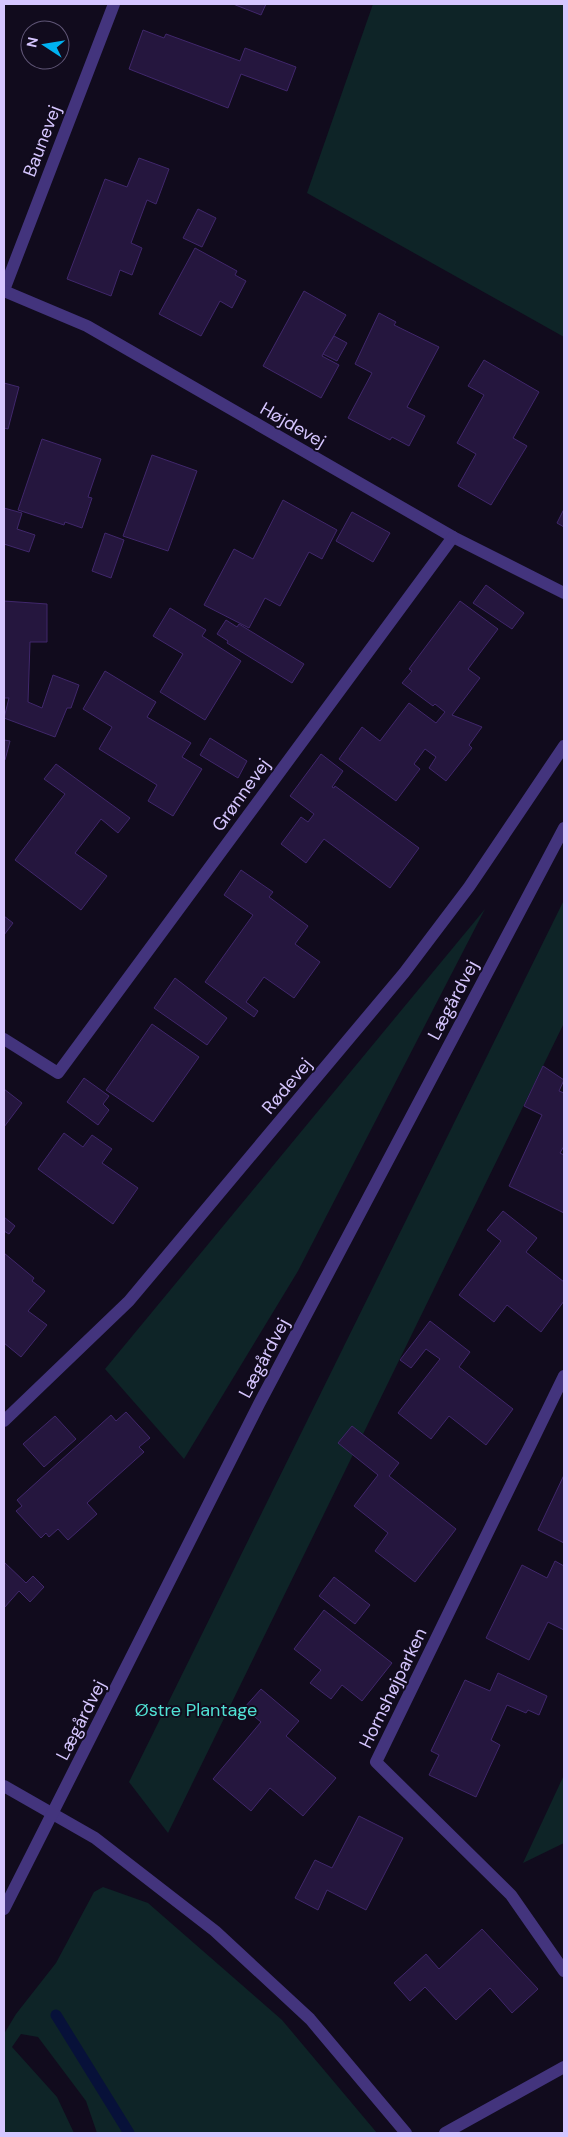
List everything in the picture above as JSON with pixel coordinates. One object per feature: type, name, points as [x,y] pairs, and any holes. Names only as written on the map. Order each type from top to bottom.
[{"type":"street","name":"Baunevej","points":[[4,290],[114,4]]},
{"type":"street","name":"Højdevej","points":[[4,290],[86,326],[453,537],[564,593]]},
{"type":"street","name":"Grønnevej","points":[[4,1039],[58,1073],[453,537]]},
{"type":"street","name":"Rødevej","points":[[4,1421],[129,1301],[404,973],[469,887],[564,746]]},
{"type":"street","name":"Lægårdvej","points":[[4,1909],[259,1404],[564,828]]},
{"type":"street","name":"Hornshøjparken","points":[[564,1376],[376,1762],[511,1895],[564,1971]]},
{"type":"street","points":[[4,1786],[95,1838],[215,1931],[310,2019],[406,2133]]},
{"type":"street","points":[[445,2133],[564,2067]]},
{"type":"green space","points":[[373,4],[564,4],[564,337],[307,193]]},
{"type":"green space","name":"Østre Plantage","points":[[564,900],[564,1023],[168,1833],[129,1782]]},
{"type":"green space","points":[[485,909],[298,1271],[184,1459],[105,1369]]},
{"type":"green space","points":[[564,1775],[564,1843],[523,1863]]},
{"type":"green space","points":[[103,1887],[148,1903],[282,2020],[377,2133],[97,2133],[86,2101],[38,2037],[21,2034],[12,2047],[57,2097],[74,2133],[4,2133],[4,2034],[16,2014],[56,1963],[94,1892]]},
{"type":"building","points":[[233,4],[266,4],[261,15]]},
{"type":"building","points":[[143,30],[164,38],[166,34],[240,61],[245,48],[296,67],[287,91],[241,74],[228,108],[129,69]]},
{"type":"building","points":[[139,158],[169,169],[156,204],[147,200],[131,243],[142,248],[132,275],[120,270],[111,296],[67,279],[105,179],[127,187]]},
{"type":"building","points":[[198,209],[216,218],[202,247],[183,238]]},
{"type":"building","points":[[195,248],[237,271],[235,275],[246,281],[232,308],[220,301],[201,336],[159,314]]},
{"type":"building","points":[[304,291],[346,315],[322,356],[339,365],[321,398],[263,366]]},
{"type":"building","points":[[379,313],[396,322],[394,325],[439,347],[407,407],[425,416],[409,446],[392,437],[390,440],[348,418],[372,373],[355,364]]},
{"type":"building","points":[[334,336],[347,343],[337,361],[323,354]]},
{"type":"building","points":[[484,360],[539,392],[513,438],[527,446],[491,505],[458,486],[476,454],[457,443],[484,395],[468,386]]},
{"type":"building","points":[[4,383],[19,387],[8,429],[4,428]]},
{"type":"building","points":[[42,439],[101,459],[88,497],[92,498],[82,528],[65,522],[64,525],[18,510]]},
{"type":"building","points":[[152,455],[197,471],[168,551],[123,536]]},
{"type":"building","points":[[283,500],[337,530],[322,559],[309,552],[280,606],[265,598],[249,628],[204,605],[234,549],[253,559]]},
{"type":"building","points":[[4,508],[22,513],[17,529],[35,535],[29,552],[4,544]]},
{"type":"building","points":[[564,509],[564,527],[557,523]]},
{"type":"building","points":[[352,512],[390,533],[373,562],[336,541]]},
{"type":"building","points":[[105,533],[124,540],[111,578],[92,571]]},
{"type":"building","points":[[486,585],[524,613],[512,629],[473,603]]},
{"type":"building","points":[[4,601],[47,604],[47,642],[30,642],[28,702],[42,708],[53,675],[79,685],[71,708],[67,708],[55,737],[4,718],[9,698],[4,698]]},
{"type":"building","points":[[460,601],[498,629],[468,669],[480,678],[452,715],[482,727],[469,745],[472,748],[446,781],[429,768],[436,757],[425,749],[414,764],[420,769],[396,801],[339,759],[362,727],[380,741],[409,703],[436,723],[445,712],[435,704],[433,706],[402,683],[412,671],[409,669]]},
{"type":"building","points":[[170,608],[206,630],[202,636],[241,661],[205,720],[160,692],[183,654],[153,636]]},
{"type":"building","points":[[226,620],[237,627],[239,624],[304,664],[292,683],[227,643],[228,641],[217,634]]},
{"type":"building","points":[[105,671],[156,702],[147,717],[191,743],[182,757],[202,769],[173,816],[148,801],[157,785],[99,749],[112,727],[83,709]]},
{"type":"building","points":[[210,738],[247,761],[238,778],[200,755]]},
{"type":"building","points":[[4,740],[10,741],[5,760],[4,759]]},
{"type":"building","points":[[321,754],[343,771],[332,787],[334,788],[335,786],[419,848],[390,888],[324,839],[306,863],[281,844],[301,817],[308,822],[314,814],[290,796]]},
{"type":"building","points":[[56,764],[130,818],[118,833],[101,819],[75,853],[107,876],[81,910],[15,860],[65,794],[44,779]]},
{"type":"building","points":[[241,870],[273,892],[269,897],[308,926],[295,944],[320,962],[294,998],[264,977],[246,1002],[258,1011],[254,1017],[205,982],[253,915],[224,895]]},
{"type":"building","points":[[4,916],[13,923],[4,935]]},
{"type":"building","points":[[175,978],[227,1018],[207,1045],[154,1008]]},
{"type":"building","points":[[152,1024],[199,1057],[153,1122],[106,1090]]},
{"type":"building","points":[[543,1066],[564,1080],[559,1091],[564,1093],[564,1146],[560,1153],[564,1155],[564,1213],[509,1186],[542,1115],[524,1106]]},
{"type":"building","points":[[84,1078],[109,1096],[103,1104],[109,1110],[98,1125],[67,1102]]},
{"type":"building","points":[[4,1089],[22,1103],[4,1127]]},
{"type":"building","points":[[64,1133],[83,1147],[92,1135],[112,1149],[102,1163],[138,1188],[113,1224],[38,1169]]},
{"type":"building","points":[[503,1211],[537,1238],[526,1252],[564,1282],[564,1301],[541,1332],[507,1305],[494,1322],[459,1295],[501,1241],[487,1230]]},
{"type":"building","points":[[4,1217],[15,1226],[9,1234],[4,1231]]},
{"type":"building","points":[[4,1253],[34,1278],[32,1281],[45,1291],[28,1311],[47,1325],[21,1357],[4,1343]]},
{"type":"building","points":[[430,1321],[470,1352],[459,1367],[513,1409],[486,1445],[449,1416],[431,1439],[398,1413],[440,1359],[426,1349],[411,1368],[400,1360]]},
{"type":"building","points":[[126,1412],[150,1438],[139,1447],[144,1452],[87,1503],[97,1514],[68,1540],[58,1529],[49,1537],[46,1533],[41,1538],[16,1511],[22,1506],[17,1500],[111,1415],[116,1421]]},
{"type":"building","points":[[55,1416],[76,1439],[44,1467],[23,1444]]},
{"type":"building","points":[[352,1426],[399,1463],[389,1476],[456,1529],[415,1582],[375,1551],[388,1533],[354,1506],[378,1475],[338,1443]]},
{"type":"building","points":[[564,1475],[564,1543],[538,1530]]},
{"type":"building","points":[[555,1561],[564,1566],[564,1630],[548,1622],[529,1660],[486,1638],[522,1565],[547,1578]]},
{"type":"building","points":[[4,1562],[26,1583],[33,1576],[44,1587],[30,1602],[19,1591],[4,1608]]},
{"type":"building","points":[[334,1577],[370,1605],[355,1624],[319,1596]]},
{"type":"building","points":[[324,1610],[392,1663],[362,1701],[342,1685],[331,1699],[310,1683],[321,1670],[294,1649]]},
{"type":"building","points":[[498,1673],[547,1696],[539,1715],[528,1710],[526,1713],[507,1705],[491,1740],[500,1745],[476,1797],[429,1775],[439,1755],[431,1751],[465,1680],[490,1691]]},
{"type":"building","points":[[261,1689],[299,1721],[286,1736],[336,1778],[303,1816],[270,1788],[251,1811],[213,1779],[261,1722],[244,1708]]},
{"type":"building","points":[[359,1816],[403,1838],[366,1910],[327,1890],[318,1910],[295,1898],[315,1860],[332,1868]]},
{"type":"building","points":[[482,1929],[538,1989],[512,2013],[490,1988],[456,2020],[425,1987],[410,2001],[394,1983],[426,1954],[439,1969]]},
{"type":"waterway","points":[[56,2015],[129,2133]]}]
